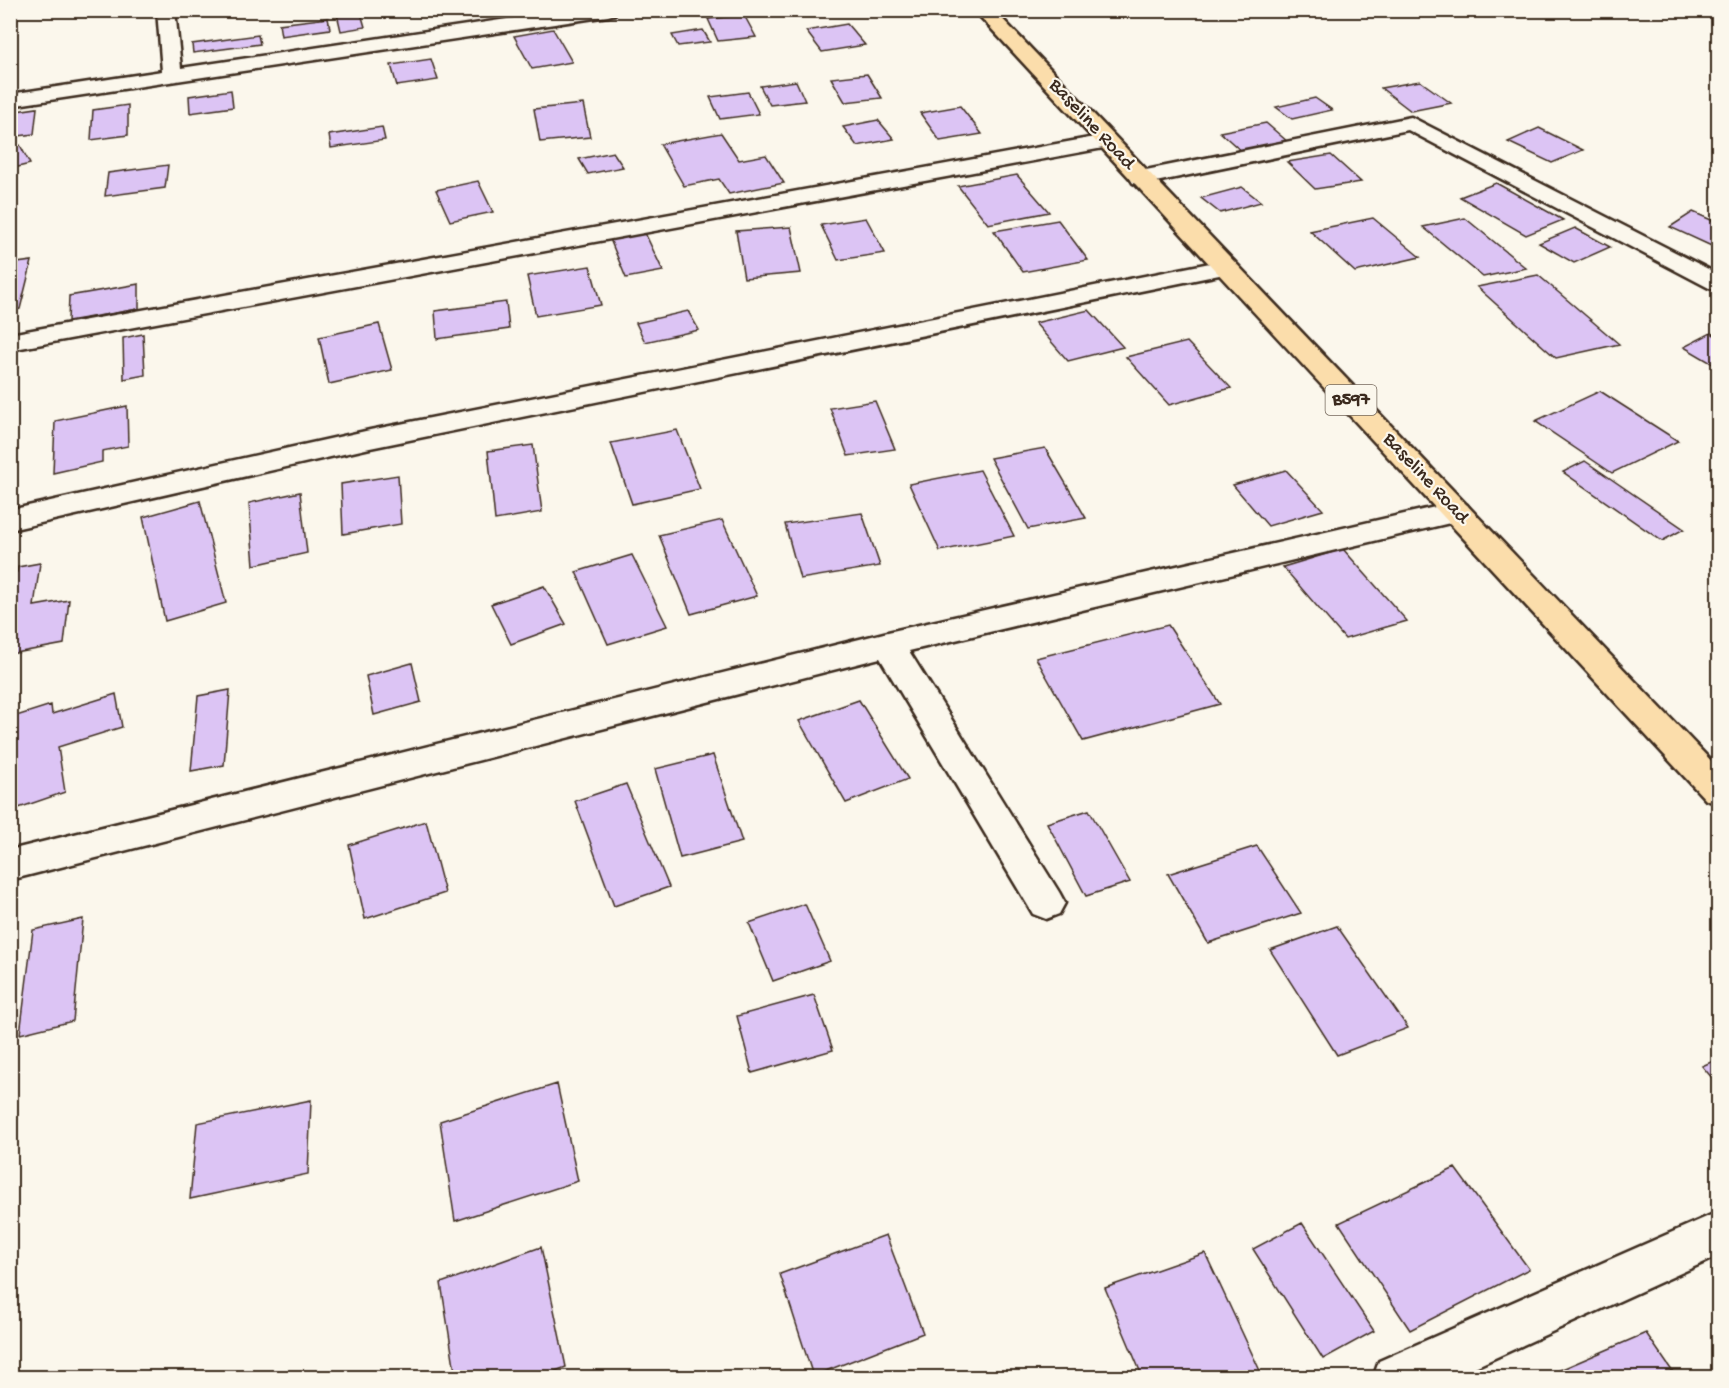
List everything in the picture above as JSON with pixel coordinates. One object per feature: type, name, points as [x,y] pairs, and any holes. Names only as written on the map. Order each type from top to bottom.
[{"type":"main road","name":"Baseline Road","points":[[983,10],[1719,790]]},
{"type":"street","points":[[166,10],[172,76]]},
{"type":"street","points":[[10,100],[608,10]]},
{"type":"street","points":[[1141,178],[1412,123],[1719,284]]},
{"type":"street","points":[[10,342],[1106,141]]},
{"type":"street","points":[[10,520],[370,439],[1225,267]]},
{"type":"street","points":[[10,865],[888,644],[1456,513]]},
{"type":"street","points":[[888,644],[1046,903]]},
{"type":"street","points":[[1396,1377],[1719,1234]]},
{"type":"building","points":[[360,10],[365,27],[341,31],[337,14]]},
{"type":"building","points":[[744,15],[756,37],[718,41],[708,19]]},
{"type":"building","points":[[328,18],[330,29],[281,36],[279,24]]},
{"type":"building","points":[[847,24],[865,45],[822,52],[806,31]]},
{"type":"building","points":[[553,29],[572,62],[532,69],[514,36]]},
{"type":"building","points":[[703,30],[710,42],[678,46],[672,35]]},
{"type":"building","points":[[258,35],[260,44],[193,53],[192,44]]},
{"type":"building","points":[[431,59],[438,80],[397,86],[391,65]]},
{"type":"building","points":[[867,74],[882,98],[845,102],[831,78]]},
{"type":"building","points":[[796,81],[805,101],[770,105],[760,86]]},
{"type":"building","points":[[1420,81],[1451,103],[1411,111],[1381,88]]},
{"type":"building","points":[[231,90],[233,107],[190,113],[189,96]]},
{"type":"building","points":[[748,92],[759,114],[720,119],[710,97]]},
{"type":"building","points":[[1315,98],[1332,110],[1292,119],[1276,107]]},
{"type":"building","points":[[583,104],[590,137],[540,142],[534,109]]},
{"type":"building","points":[[128,105],[128,135],[91,140],[93,110]]},
{"type":"building","points":[[960,106],[982,134],[940,141],[920,113]]},
{"type":"building","points":[[37,108],[34,134],[10,137],[10,112]]},
{"type":"building","points":[[878,120],[894,139],[857,146],[843,127]]},
{"type":"building","points":[[1266,123],[1288,142],[1241,151],[1220,132]]},
{"type":"building","points":[[382,127],[385,140],[331,148],[329,135]]},
{"type":"building","points":[[1539,128],[1583,150],[1552,163],[1508,142]]},
{"type":"building","points":[[721,133],[739,160],[766,155],[784,183],[729,194],[719,179],[684,186],[660,144]]},
{"type":"building","points":[[20,145],[30,164],[10,169],[10,147]]},
{"type":"building","points":[[613,152],[623,167],[588,174],[579,159]]},
{"type":"building","points":[[1331,155],[1361,182],[1315,189],[1287,162]]},
{"type":"building","points":[[168,165],[165,188],[105,196],[108,173]]},
{"type":"building","points":[[1017,175],[1049,212],[988,224],[958,186]]},
{"type":"building","points":[[478,181],[493,212],[450,221],[436,190]]},
{"type":"building","points":[[1496,183],[1563,220],[1526,235],[1460,197]]},
{"type":"building","points":[[1242,187],[1261,202],[1220,213],[1201,198]]},
{"type":"building","points":[[1693,212],[1718,223],[1718,249],[1670,227]]},
{"type":"building","points":[[866,218],[885,253],[838,260],[821,225]]},
{"type":"building","points":[[1373,218],[1420,257],[1355,272],[1310,231]]},
{"type":"building","points":[[1465,218],[1526,268],[1483,277],[1423,227]]},
{"type":"building","points":[[1058,220],[1088,260],[1023,272],[994,231]]},
{"type":"building","points":[[791,227],[801,273],[744,278],[736,231]]},
{"type":"building","points":[[1575,228],[1610,247],[1574,263],[1539,243]]},
{"type":"building","points":[[645,233],[663,271],[626,278],[610,239]]},
{"type":"building","points":[[32,261],[20,309],[10,311],[10,264]]},
{"type":"building","points":[[590,266],[601,305],[536,316],[527,276]]},
{"type":"building","points":[[1538,275],[1619,344],[1556,358],[1477,287]]},
{"type":"building","points":[[139,284],[139,309],[68,321],[69,296]]},
{"type":"building","points":[[506,302],[509,329],[437,339],[435,311]]},
{"type":"building","points":[[1089,310],[1123,347],[1068,361],[1035,323]]},
{"type":"building","points":[[688,311],[699,330],[645,342],[636,323]]},
{"type":"building","points":[[379,324],[392,370],[329,384],[319,337]]},
{"type":"building","points":[[1711,333],[1718,337],[1718,367],[1684,347]]},
{"type":"building","points":[[143,334],[145,375],[124,379],[123,338]]},
{"type":"building","points":[[1187,342],[1231,388],[1169,405],[1126,357]]},
{"type":"building","points":[[1600,391],[1678,441],[1612,473],[1535,421]]},
{"type":"building","points":[[875,401],[895,449],[848,456],[830,408]]},
{"type":"building","points":[[127,406],[128,446],[102,451],[102,462],[53,473],[55,421]]},
{"type":"building","points":[[677,430],[700,489],[632,504],[611,443]]},
{"type":"building","points":[[533,445],[542,512],[495,520],[488,451]]},
{"type":"building","points":[[1045,448],[1086,518],[1028,529],[990,458]]},
{"type":"building","points":[[1585,461],[1684,529],[1662,541],[1563,472]]},
{"type":"building","points":[[980,470],[1014,536],[940,551],[909,484]]},
{"type":"building","points":[[1286,470],[1323,510],[1268,526],[1233,485]]},
{"type":"building","points":[[398,475],[401,524],[343,534],[341,484]]},
{"type":"building","points":[[300,492],[307,553],[254,565],[249,503]]},
{"type":"building","points":[[200,501],[226,603],[165,621],[143,517]]},
{"type":"building","points":[[862,513],[880,566],[800,579],[785,524]]},
{"type":"building","points":[[722,520],[757,596],[691,614],[659,535]]},
{"type":"building","points":[[1343,549],[1407,621],[1345,639],[1283,567]]},
{"type":"building","points":[[632,555],[667,626],[608,644],[576,572]]},
{"type":"building","points":[[40,563],[34,606],[69,600],[64,644],[10,654],[10,573],[17,572],[18,567]]},
{"type":"building","points":[[544,586],[566,624],[511,644],[491,604]]},
{"type":"building","points":[[1168,625],[1220,704],[1083,741],[1036,658]]},
{"type":"building","points":[[412,663],[421,702],[374,715],[366,676]]},
{"type":"building","points":[[230,690],[224,765],[191,771],[198,696]]},
{"type":"building","points":[[116,694],[122,727],[58,747],[65,792],[10,811],[10,718],[51,705],[52,714]]},
{"type":"building","points":[[859,700],[908,779],[846,803],[799,721]]},
{"type":"building","points":[[713,755],[742,842],[680,858],[655,769]]},
{"type":"building","points":[[626,784],[669,887],[614,906],[575,801]]},
{"type":"building","points":[[1089,810],[1130,882],[1086,896],[1047,823]]},
{"type":"building","points":[[426,821],[445,893],[365,919],[349,845]]},
{"type":"building","points":[[1257,846],[1301,913],[1208,943],[1168,874]]},
{"type":"building","points":[[805,904],[830,961],[773,981],[749,923]]},
{"type":"building","points":[[83,919],[73,1021],[20,1034],[33,930]]},
{"type":"building","points":[[1337,926],[1408,1028],[1337,1055],[1270,950]]},
{"type":"building","points":[[814,995],[833,1050],[752,1073],[737,1016]]},
{"type":"building","points":[[1718,1059],[1718,1085],[1702,1066]]},
{"type":"building","points":[[557,1084],[578,1181],[455,1221],[440,1121]]},
{"type":"building","points":[[311,1100],[308,1174],[190,1199],[197,1123]]},
{"type":"building","points":[[1455,1168],[1529,1269],[1410,1330],[1339,1223]]},
{"type":"building","points":[[1302,1223],[1374,1331],[1323,1359],[1253,1249]]},
{"type":"building","points":[[886,1235],[923,1333],[813,1376],[780,1274]]},
{"type":"building","points":[[541,1247],[566,1367],[537,1378],[456,1378],[441,1283]]},
{"type":"building","points":[[1205,1253],[1262,1375],[1254,1378],[1143,1378],[1105,1288]]},
{"type":"building","points":[[1646,1333],[1677,1378],[1546,1376]]}]
